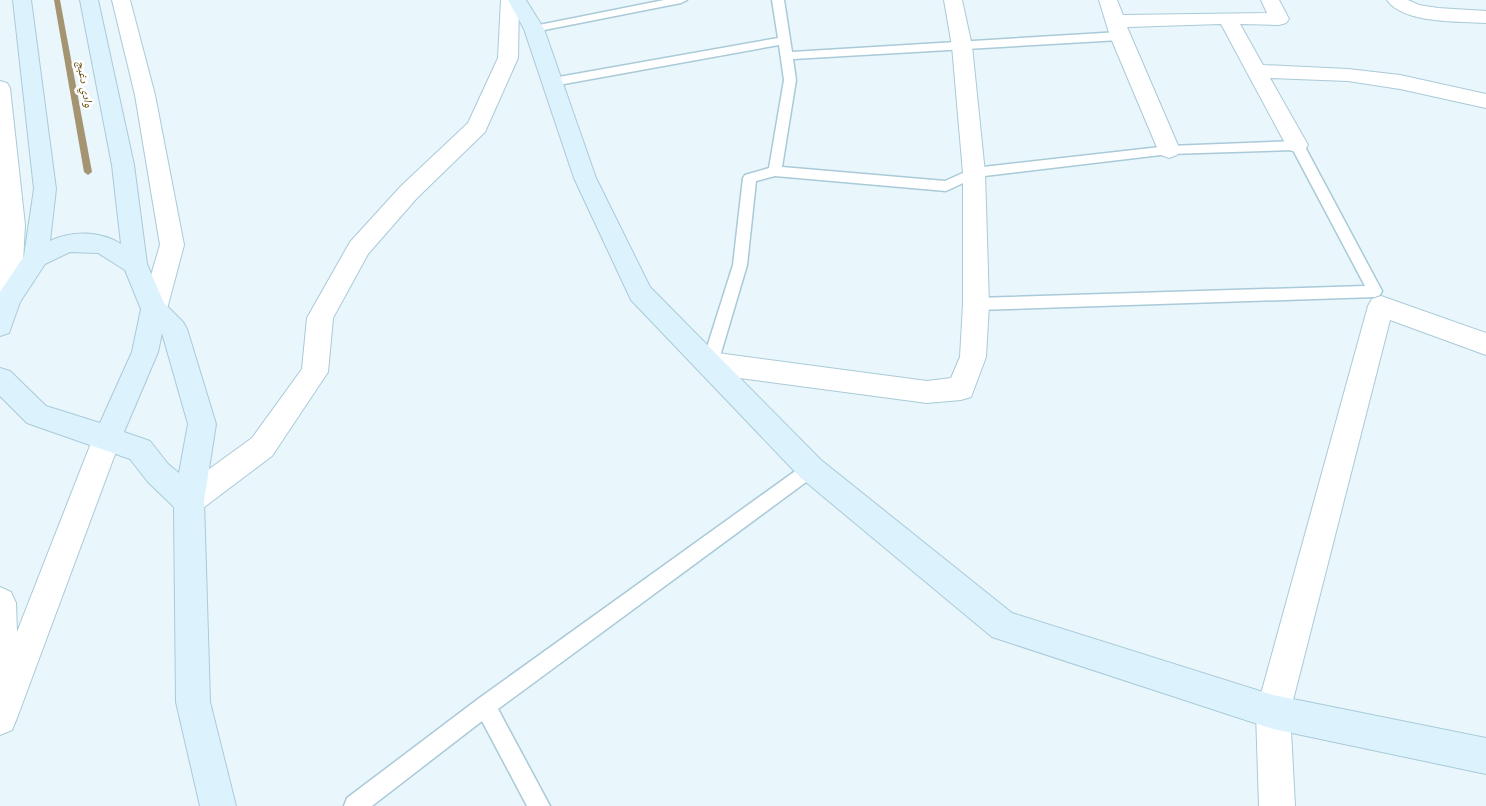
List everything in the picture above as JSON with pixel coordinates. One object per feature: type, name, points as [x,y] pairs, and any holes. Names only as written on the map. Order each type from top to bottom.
[{"type":"main road","points":[[0,326],[8,300],[36,258],[45,189],[22,0]]},
{"type":"main road","points":[[89,0],[132,221],[135,264],[154,309],[174,329],[202,424],[189,501],[193,702],[218,806]]},
{"type":"main road","points":[[517,0],[534,29],[585,178],[640,293],[811,469],[1003,626],[1273,712],[1486,756]]},
{"type":"main road","points":[[36,258],[67,243],[102,244],[135,264]]},
{"type":"main road","points":[[107,438],[145,352],[154,309]]},
{"type":"main road","points":[[0,379],[37,415],[140,450],[158,473],[189,501]]},
{"type":"street","points":[[121,0],[145,95],[172,245],[154,309]]},
{"type":"street","points":[[189,501],[262,448],[315,372],[320,318],[359,248],[409,192],[477,127],[508,58],[510,0]]},
{"type":"street","points":[[710,363],[926,392],[961,389],[973,357],[976,304],[974,172],[962,46],[953,0]]},
{"type":"street","points":[[1108,0],[1118,29],[1170,150]]},
{"type":"street","points":[[1193,0],[1203,18]]},
{"type":"street","points":[[1118,29],[1203,18],[1279,19],[1270,0]]},
{"type":"street","points":[[1396,0],[1400,4],[1419,10],[1486,17]]},
{"type":"street","points":[[1227,18],[1298,145]]},
{"type":"street","points":[[1257,71],[1298,72],[1392,81],[1486,101]]},
{"type":"street","points":[[0,88],[13,225],[8,300]]},
{"type":"street","points":[[1276,806],[1273,712],[1378,298],[1486,344]]},
{"type":"street","points":[[1,714],[107,438]]},
{"type":"street","points":[[0,603],[1,714]]},
{"type":"lane","points":[[534,29],[681,0]]},
{"type":"lane","points":[[775,171],[790,80],[778,0]]},
{"type":"lane","points":[[787,56],[962,46],[1118,29]]},
{"type":"lane","points":[[553,82],[784,40]]},
{"type":"lane","points":[[710,363],[740,265],[750,178],[775,171],[946,186],[974,172],[1170,150],[1298,145],[1378,298],[976,304]]},
{"type":"lane","points":[[355,806],[485,706],[811,469]]},
{"type":"lane","points":[[485,706],[539,806]]},
{"type":"waterway","name":"وادي دغبج","points":[[57,0],[88,172]]}]
